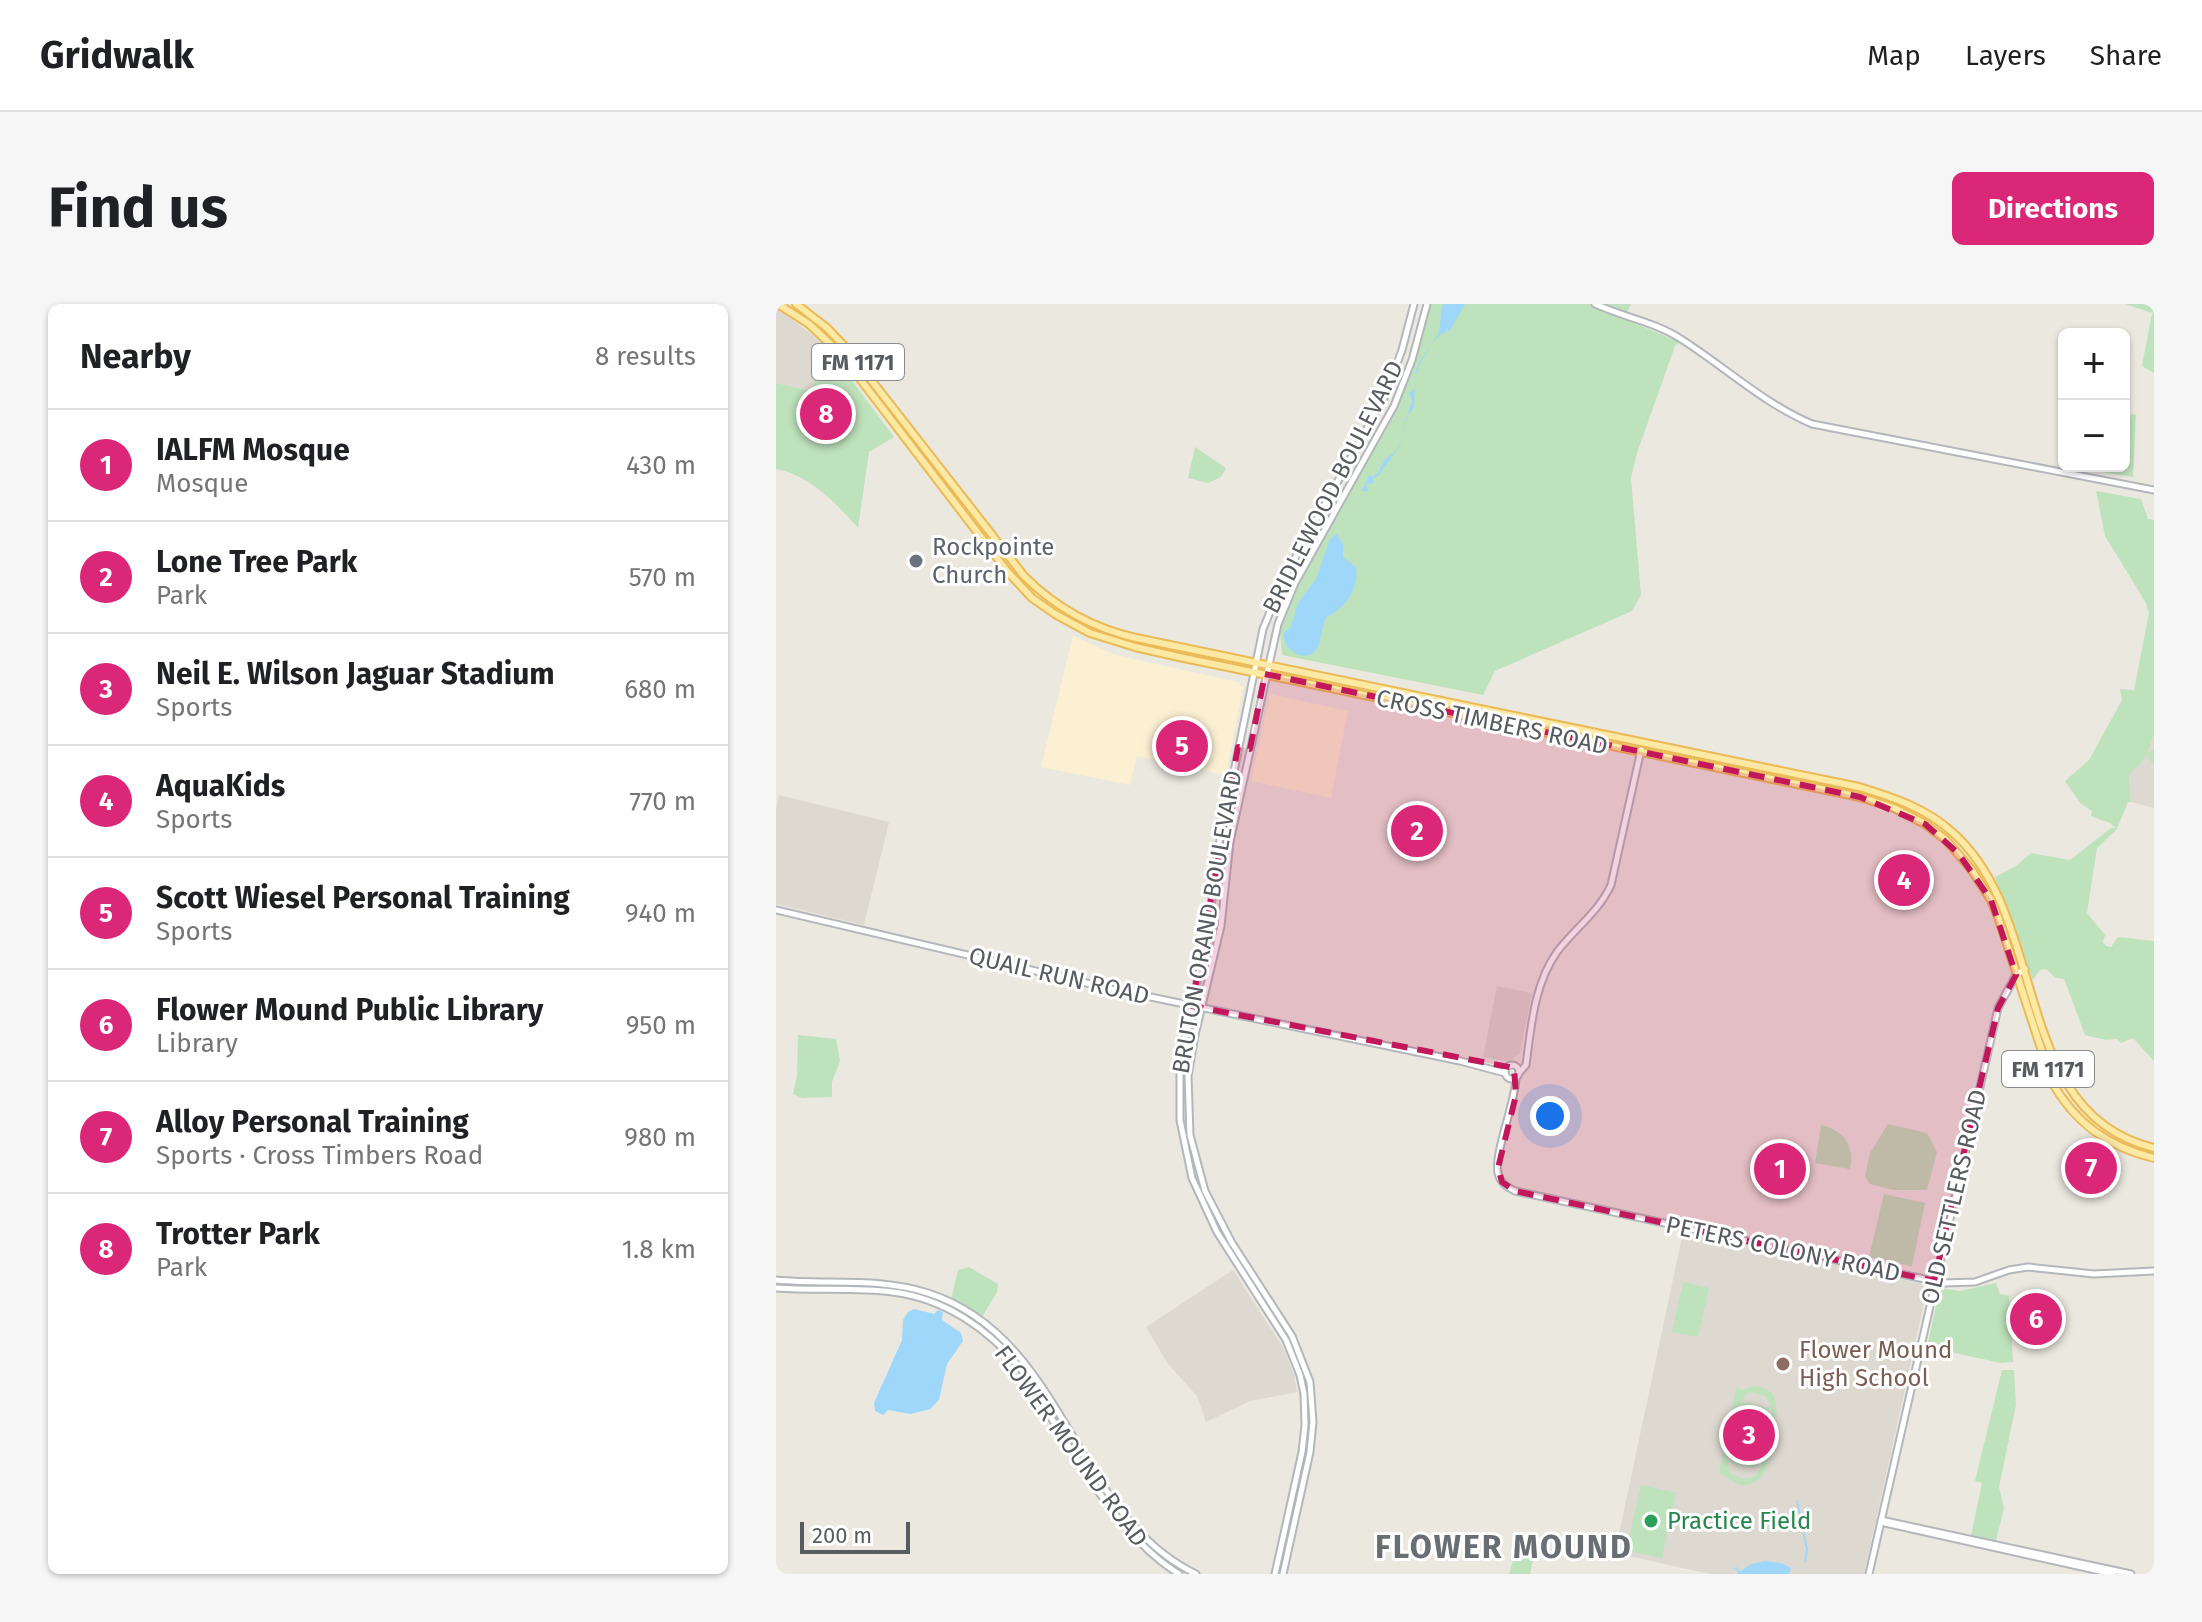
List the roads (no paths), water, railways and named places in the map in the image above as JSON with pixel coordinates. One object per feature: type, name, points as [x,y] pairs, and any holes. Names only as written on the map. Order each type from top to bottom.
[{"type":"main road","name":"CROSS TIMBERS ROAD","points":[[778,304],[809,324],[841,354],[1007,571],[1032,598],[1069,623],[1115,638],[1265,674],[1860,797],[1894,808],[1925,824],[1958,853],[1991,900],[2048,1070],[2065,1104],[2089,1128],[2121,1148],[2154,1158]]},
{"type":"main road","name":"CROSS TIMBERS ROAD","points":[[796,304],[837,337],[1024,576],[1048,598],[1115,638],[1267,664],[1859,787],[1897,799],[1929,814],[1965,845],[1989,878],[2007,912],[2057,1065],[2072,1095],[2097,1121],[2127,1141],[2154,1148]]},
{"type":"main road","name":"BRIDLEWOOD BOULEVARD","points":[[1253,671],[1268,615],[1284,578],[1384,398],[1414,304]]},
{"type":"main road","name":"BRIDLEWOOD BOULEVARD","points":[[1265,674],[1281,615],[1295,583],[1394,406],[1412,360],[1427,304]]},
{"type":"main road","points":[[1595,304],[1639,319],[1680,338],[1764,398],[1812,424],[2154,490]]},
{"type":"main road","name":"BRUTON ORAND BOULEVARD","points":[[1253,671],[1215,868],[1209,924],[1180,1063],[1179,1100],[1182,1139],[1203,1205],[1286,1340],[1304,1394],[1302,1452],[1275,1574]]},
{"type":"main road","name":"BRUTON ORAND BOULEVARD","points":[[1265,674],[1230,842],[1221,926],[1192,1048],[1187,1094],[1195,1161],[1215,1214],[1292,1336],[1310,1382],[1313,1436],[1283,1574]]},
{"type":"main road","points":[[1506,1070],[1515,1077],[1526,1065],[1543,976],[1556,954],[1602,904],[1611,885],[1643,743]]},
{"type":"main road","points":[[1238,747],[1250,749]]},
{"type":"main road","name":"QUAIL RUN ROAD","points":[[776,910],[1192,1006],[1506,1070],[1516,1066]]},
{"type":"main road","name":"OLD SETTLERS ROAD","points":[[1869,1574],[1998,1008],[2016,975],[2025,969]]},
{"type":"main road","points":[[1516,1066],[1526,1055]]},
{"type":"main road","points":[[2048,1070],[2057,1065]]},
{"type":"main road","name":"PETERS COLONY ROAD","points":[[1516,1066],[1514,1097],[1498,1168],[1500,1179],[1511,1189],[1934,1281],[1970,1283],[2028,1267],[2094,1274],[2154,1271]]},
{"type":"main road","name":"FLOWER MOUND ROAD","points":[[776,1280],[899,1285],[940,1297],[980,1319],[1007,1341],[1025,1363],[1126,1519],[1163,1555],[1196,1574]]},
{"type":"main road","name":"FLOWER MOUND ROAD","points":[[776,1288],[895,1292],[929,1301],[970,1321],[1002,1347],[1021,1369],[1121,1522],[1149,1553],[1179,1574]]},
{"type":"main road","points":[[1881,1520],[1890,1526],[2131,1574]]},
{"type":"main road","points":[[2027,1553],[2113,1574]]},
{"type":"water","points":[[1443,304],[1465,304],[1449,332],[1447,328],[1433,342],[1439,333]]},
{"type":"water","points":[[1415,389],[1414,408],[1408,415],[1412,401],[1409,393]]},
{"type":"water","points":[[1402,439],[1378,476],[1373,478],[1373,483],[1366,484],[1368,490],[1361,490],[1370,474],[1372,477],[1378,473]]},
{"type":"water","points":[[1337,534],[1343,545],[1343,557],[1356,567],[1356,582],[1345,603],[1326,617],[1316,650],[1308,655],[1297,654],[1285,642],[1284,632],[1291,627],[1298,603],[1316,579],[1330,539]]},
{"type":"water","points":[[914,1309],[934,1314],[938,1310],[943,1312],[942,1320],[961,1333],[963,1341],[947,1364],[939,1400],[930,1409],[911,1414],[888,1410],[883,1415],[875,1411],[874,1403],[902,1340],[903,1320]]},
{"type":"water","points":[[1765,1561],[1791,1568],[1789,1574],[1737,1574],[1751,1564]]},
{"type":"waterway","points":[[1797,1501],[1807,1549],[1805,1562]]},
{"type":"waterway","points":[[1736,1568],[1741,1574]]},
{"type":"place","name":"Trotter Park","points":[[826,414]]},
{"type":"place","name":"Rockpointe Church","points":[[916,561]]},
{"type":"place","name":"Scott Wiesel Personal Training","points":[[1182,746]]},
{"type":"place","name":"Lone Tree Park","points":[[1417,831]]},
{"type":"place","name":"AquaKids","points":[[1904,880]]},
{"type":"place","name":"Alloy Personal Training","points":[[2091,1168]]},
{"type":"place","name":"IALFM Mosque","points":[[1780,1169]]},
{"type":"place","name":"Flower Mound Public Library","points":[[2036,1319]]},
{"type":"place","name":"Flower Mound High School","points":[[1783,1364]]},
{"type":"place","name":"Neil E. Wilson Jaguar Stadium","points":[[1749,1435]]},
{"type":"place","name":"Practice Field","points":[[1651,1521]]},
{"type":"district","name":"FLOWER MOUND","points":[[1504,1547]]}]
